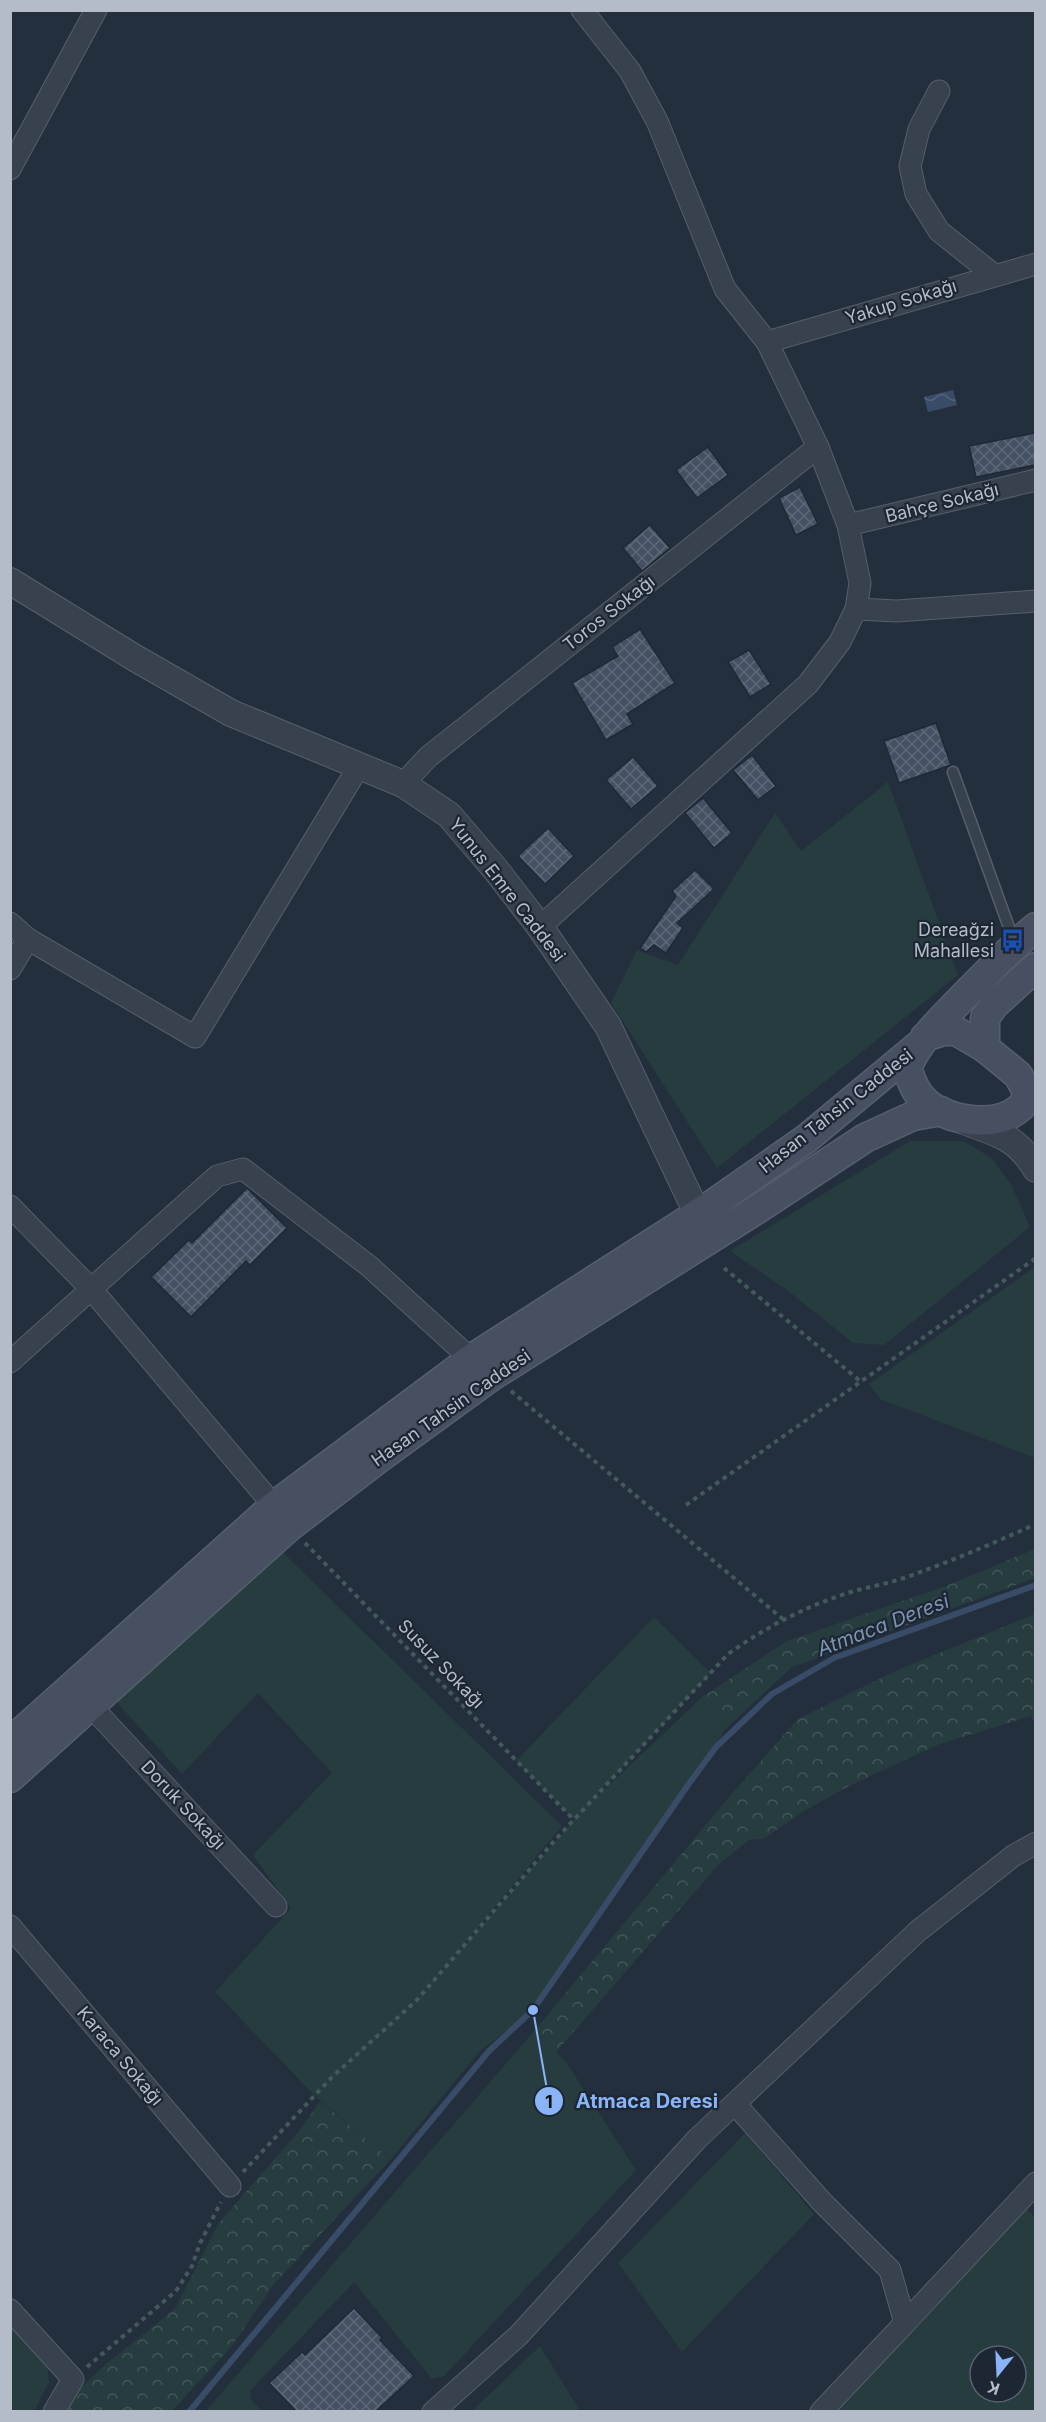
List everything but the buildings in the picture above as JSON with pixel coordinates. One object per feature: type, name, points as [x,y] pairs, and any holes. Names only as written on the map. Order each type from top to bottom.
[{"type":"main road","name":"Hasan Tahsin Caddesi","points":[[10,1742],[282,1517],[482,1367],[697,1213],[806,1139],[922,1041],[1025,935]]},
{"type":"main road","points":[[985,1048],[985,1017],[994,1005],[1035,967]]},
{"type":"main road","points":[[950,1115],[930,1105],[915,1091],[907,1068],[922,1041],[943,1030],[956,1031],[985,1048],[1018,1075],[1034,1097]]},
{"type":"main road","name":"Hasan Tahsin Caddesi","points":[[482,1367],[756,1210],[865,1138],[913,1116],[950,1115],[998,1119],[1034,1097]]},
{"type":"main road","name":"Hasan Tahsin Caddesi","points":[[10,1778],[90,1705],[282,1517]]},
{"type":"street","points":[[540,927],[792,700],[836,649],[856,609],[860,583],[848,525],[818,447],[767,342],[725,289],[657,121],[630,71],[582,10]]},
{"type":"street","points":[[10,169],[89,14]]},
{"type":"street","points":[[939,91],[919,129],[910,166],[916,194],[939,231],[994,274]]},
{"type":"street","name":"Yakup Sokağı","points":[[767,342],[994,274],[1035,264]]},
{"type":"street","name":"Toros Sokağı","points":[[403,784],[428,756],[818,447]]},
{"type":"street","name":"Bahçe Sokağı","points":[[848,525],[1035,480]]},
{"type":"street","name":"Yunus Emre Caddesi","points":[[10,580],[135,658],[231,713],[403,784],[449,815],[489,861],[540,927],[608,1026],[697,1213]]},
{"type":"street","points":[[856,609],[897,611],[1035,601]]},
{"type":"street","points":[[10,923],[28,939],[195,1037],[359,766]]},
{"type":"street","points":[[10,969],[28,939]]},
{"type":"street","points":[[950,1115],[1011,1140],[1025,1152],[1035,1169]]},
{"type":"street","points":[[10,1362],[217,1176],[243,1169],[369,1266],[482,1367]]},
{"type":"street","points":[[10,1206],[92,1290],[282,1517]]},
{"type":"street","name":"Doruk Sokağı","points":[[90,1705],[276,1906]]},
{"type":"street","points":[[433,2412],[519,2335],[697,2139],[918,1931],[1013,1856],[1035,1843]]},
{"type":"street","name":"Karaca Sokağı","points":[[10,1926],[230,2186]]},
{"type":"street","points":[[735,2104],[822,2202],[890,2270],[905,2323]]},
{"type":"street","points":[[821,2412],[1035,2183]]},
{"type":"street","points":[[10,2310],[73,2379],[54,2412]]},
{"type":"lane","points":[[953,772],[1025,935]]},
{"type":"path","points":[[686,1505],[1035,1258]]},
{"type":"path","points":[[724,1268],[860,1381]]},
{"type":"path","points":[[482,1367],[784,1620]]},
{"type":"path","name":"Susuz Sokağı","points":[[282,1517],[574,1820]]},
{"type":"path","points":[[73,2379],[176,2291],[192,2266],[200,2243],[230,2186],[332,2077],[417,2000],[574,1820],[729,1654],[759,1632],[818,1604],[902,1578],[1035,1524]]},
{"type":"green space","points":[[888,782],[958,975],[717,1168],[611,1003],[637,950],[678,965],[775,813],[801,851]]},
{"type":"green space","points":[[910,1141],[963,1141],[992,1158],[1012,1186],[1030,1227],[884,1345],[853,1343],[787,1290],[730,1251]]},
{"type":"green space","points":[[1035,1267],[1035,1458],[880,1399],[869,1384]]},
{"type":"green space","points":[[276,1546],[562,1826],[440,1973],[574,1820],[516,1761],[654,1617],[711,1673],[585,1808],[701,1698],[724,1730],[710,1755],[533,2010],[480,2051],[391,2159],[315,2096],[215,1992],[291,1908],[253,1855],[332,1773],[258,1693],[182,1774],[113,1698]]},
{"type":"green space","points":[[1035,1549],[1035,1578],[792,1667],[724,1730],[701,1698],[787,1641],[946,1586]]},
{"type":"green space","points":[[1035,1614],[1035,1724],[1031,1716],[937,1745],[847,1787],[804,1811],[765,1838],[749,1840],[719,1864],[556,2052],[535,2030],[729,1797],[798,1719],[900,1669]]},
{"type":"green space","points":[[535,2030],[566,2062],[636,2170],[444,2376],[432,2379],[354,2282],[250,2391],[251,2399],[261,2411],[205,2412]]},
{"type":"green space","points":[[320,2101],[391,2159],[274,2284],[232,2346],[172,2411],[61,2412],[66,2402],[106,2364],[175,2309],[218,2224],[301,2129]]},
{"type":"green space","points":[[745,2133],[814,2214],[682,2352],[618,2263]]},
{"type":"green space","points":[[1027,2209],[1036,2218],[1035,2411],[838,2411]]},
{"type":"green space","points":[[10,2323],[47,2364],[49,2382],[34,2411],[11,2411]]},
{"type":"green space","points":[[540,2346],[580,2411],[472,2411]]},
{"type":"water","points":[[953,390],[957,405],[928,412],[924,397]]},
{"type":"waterway","name":"Atmaca Deresi","points":[[189,2412],[489,2051],[533,2010],[716,1747],[772,1694],[834,1658],[1036,1585]]},
{"type":"place","name":"Dereağzi Mahallesi","points":[[1012,940]]},
{"type":"place","name":"Atmaca Deresi","points":[[533,2010]]}]
